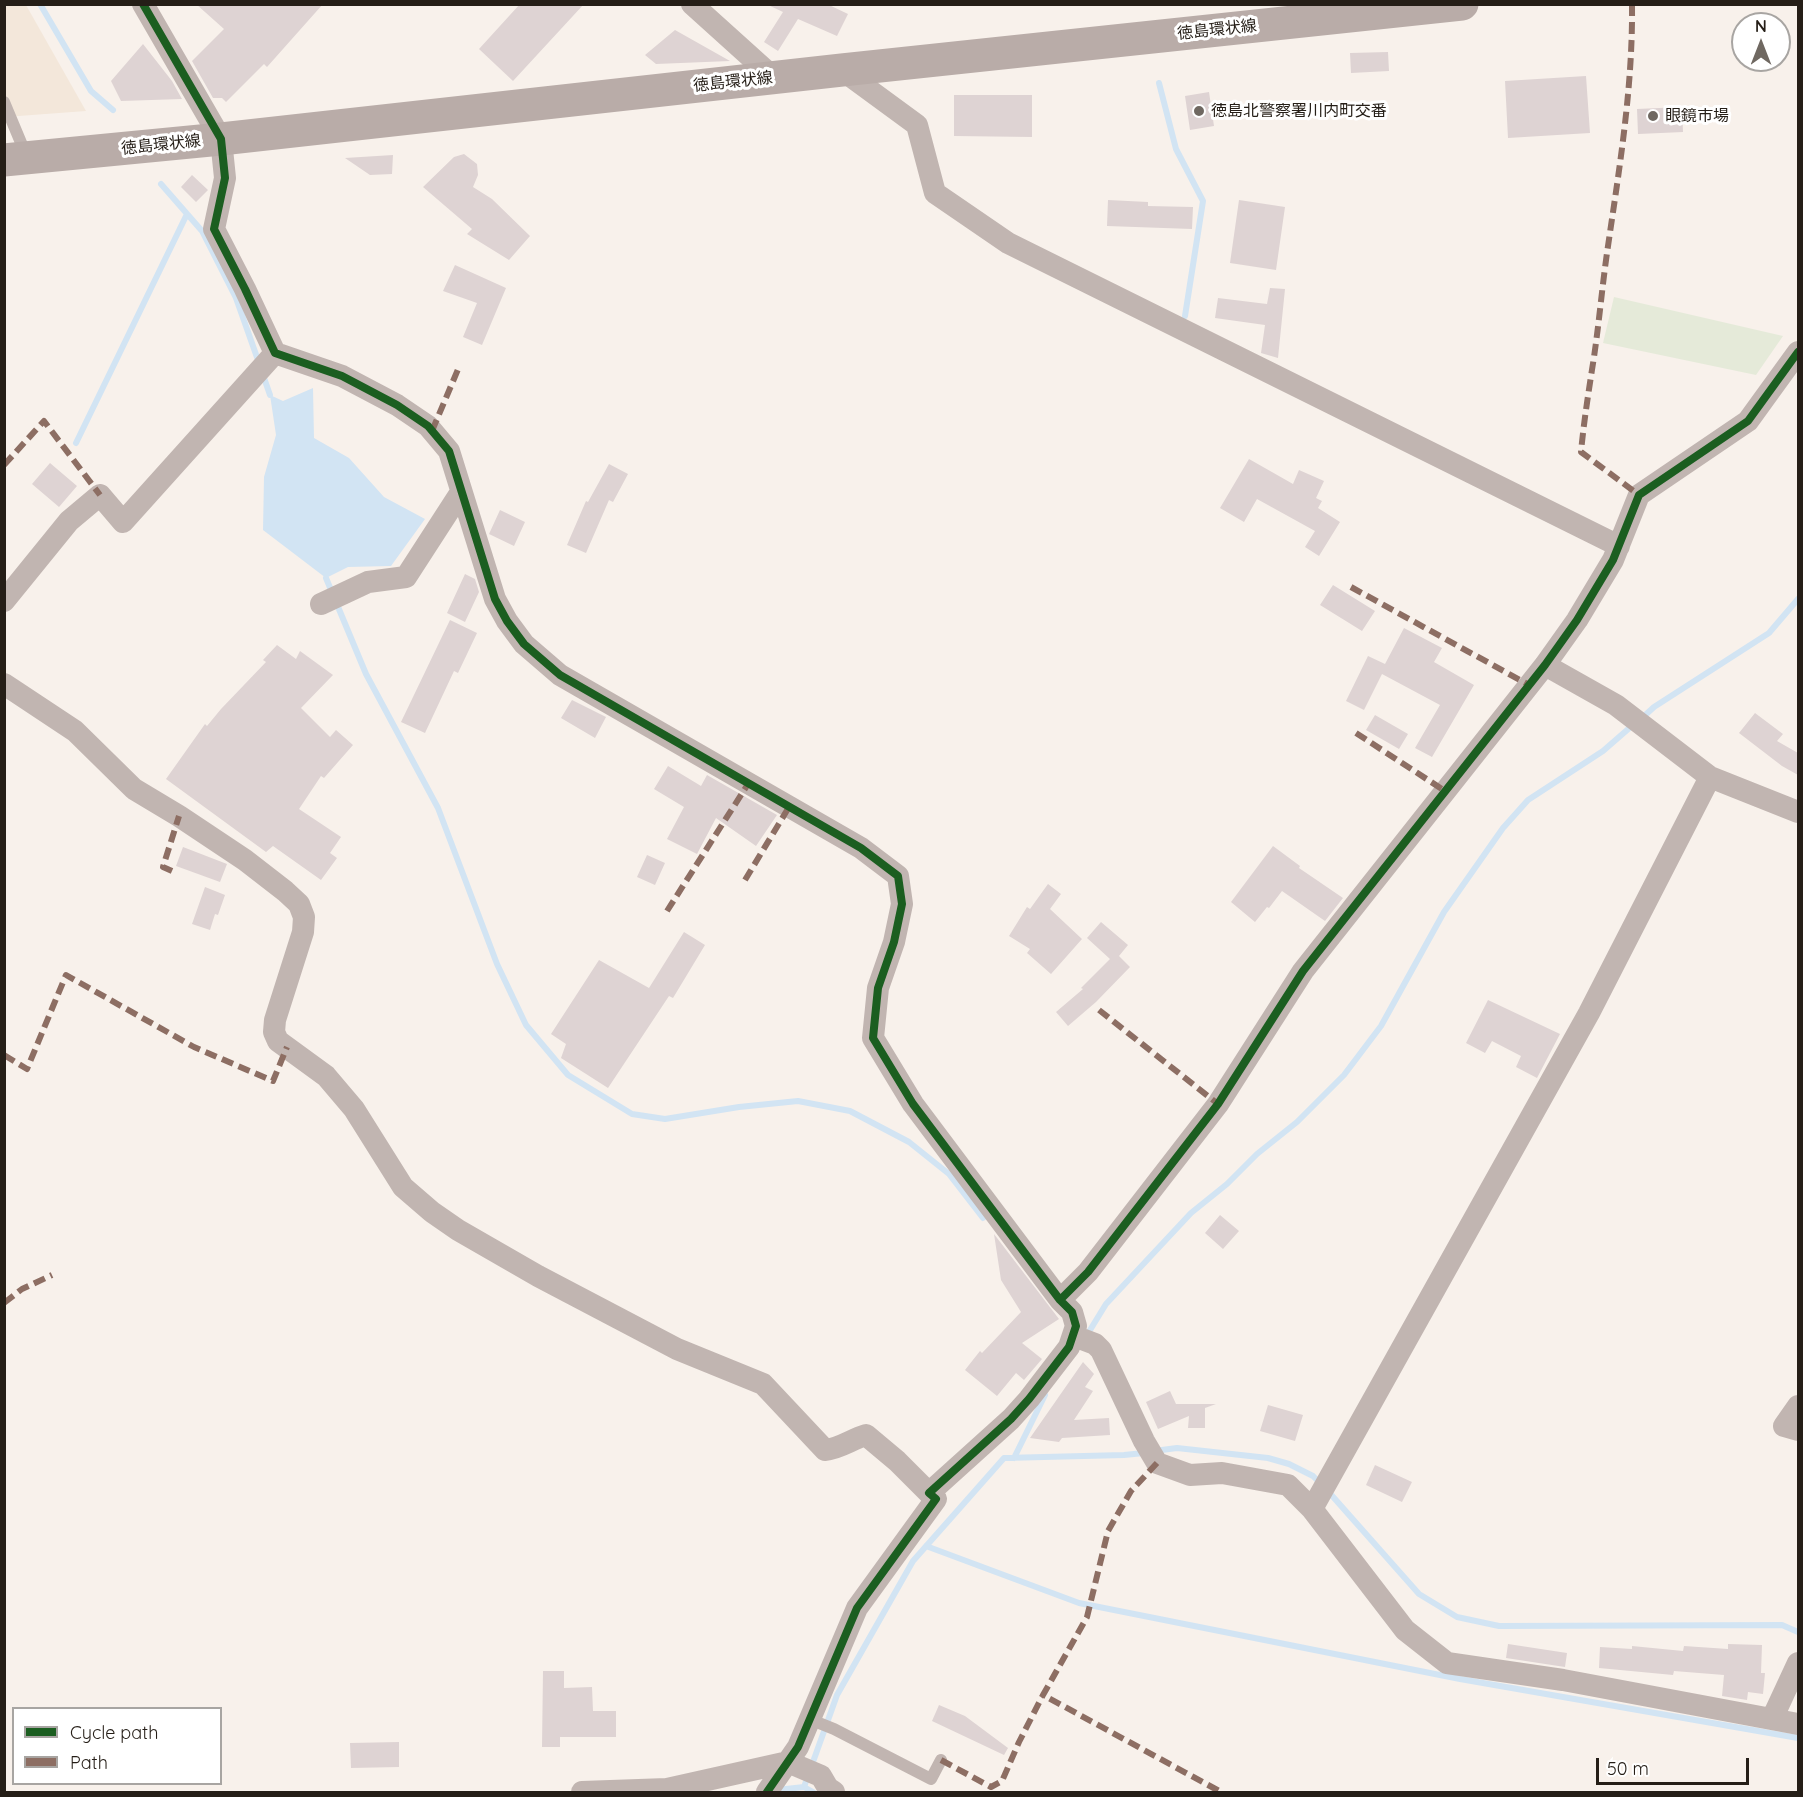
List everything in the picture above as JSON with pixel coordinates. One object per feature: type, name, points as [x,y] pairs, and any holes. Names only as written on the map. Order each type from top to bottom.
[{"type":"main road","name":"徳島環状線","points":[[12,155],[221,139],[774,78],[1337,11],[1462,4]]},
{"type":"street","points":[[143,4],[221,139],[225,178],[214,229],[275,353],[342,376],[398,405],[428,426],[449,451],[495,598],[507,621],[524,644],[560,675],[861,848],[898,876],[902,904],[894,942],[878,988],[873,1038],[913,1104],[1060,1300],[1072,1312],[1083,1339],[1101,1350],[1157,1463],[1190,1474],[1222,1473],[1288,1485],[1320,1495],[1405,1630],[1447,1663],[1563,1680],[1798,1724]]},
{"type":"street","points":[[692,4],[774,78]]},
{"type":"street","points":[[842,69],[917,124],[935,193],[1008,243],[1619,546]]},
{"type":"street","points":[[1060,1300],[1088,1272],[1218,1104],[1303,971],[1545,665],[1577,620],[1613,560],[1639,495],[1748,421],[1798,352]]},
{"type":"street","points":[[4,601],[69,521],[99,495],[123,522],[275,353]]},
{"type":"street","points":[[321,604],[368,582],[406,577],[461,492]]},
{"type":"street","points":[[1545,665],[1616,705],[1710,777],[1798,812]]},
{"type":"street","points":[[4,684],[75,731],[134,789],[245,860],[299,904],[304,917],[303,932],[275,1020],[274,1032],[278,1041],[326,1076],[354,1109],[403,1187],[432,1212],[458,1230],[538,1276],[677,1348],[763,1384],[825,1450],[833,1450],[855,1438],[866,1435],[936,1499],[857,1608],[813,1721],[798,1747],[793,1764],[771,1787]]},
{"type":"street","points":[[1320,1495],[1589,1013],[1710,777]]},
{"type":"street","points":[[929,1493],[1011,1419],[1069,1347],[1083,1339]]},
{"type":"street","points":[[1798,1406],[1784,1426],[1798,1431]]},
{"type":"street","points":[[1772,1719],[1798,1663]]},
{"type":"street","points":[[582,1792],[667,1789],[793,1764],[827,1784]]},
{"type":"lane","points":[[5,102],[12,155]]},
{"type":"lane","points":[[813,1721],[931,1779],[941,1760]]},
{"type":"shaded area","points":[[5,5],[26,5],[86,111],[5,117]]},
{"type":"green space","points":[[1614,297],[1783,336],[1756,375],[1603,343]]},
{"type":"water","points":[[313,388],[314,438],[349,458],[384,497],[425,519],[391,566],[348,567],[326,578],[263,530],[264,477],[276,435],[270,395],[283,401]]},
{"type":"building","points":[[196,4],[323,4],[267,67],[264,64],[226,102],[222,98],[213,98],[192,61],[224,29]]},
{"type":"building","points":[[520,4],[584,4],[513,81],[479,49]]},
{"type":"building","points":[[766,4],[827,4],[848,14],[837,36],[798,19],[778,51],[764,42],[783,12]]},
{"type":"building","points":[[675,30],[730,61],[656,64],[645,55]]},
{"type":"building","points":[[143,44],[172,81],[182,99],[121,101],[111,81]]},
{"type":"building","points":[[1388,52],[1389,71],[1351,73],[1350,53]]},
{"type":"building","points":[[1586,76],[1590,133],[1508,138],[1505,81]]},
{"type":"building","name":"徳島北警察署川内町交番","points":[[1209,92],[1214,126],[1190,130],[1185,96]]},
{"type":"building","points":[[954,95],[1032,95],[1032,137],[954,136]]},
{"type":"building","points":[[1682,107],[1683,132],[1638,134],[1637,109]]},
{"type":"building","points":[[464,154],[477,164],[478,175],[473,187],[492,199],[530,236],[509,260],[467,234],[472,229],[423,187],[454,157]]},
{"type":"building","points":[[393,155],[392,174],[370,175],[345,158]]},
{"type":"building","points":[[192,175],[208,190],[196,202],[181,187]]},
{"type":"building","points":[[1108,200],[1148,202],[1148,206],[1193,207],[1192,229],[1107,226]]},
{"type":"building","points":[[1239,200],[1285,207],[1276,270],[1230,263]]},
{"type":"building","points":[[455,265],[506,288],[482,345],[463,337],[477,303],[443,291]]},
{"type":"building","points":[[1270,288],[1285,289],[1278,358],[1261,353],[1265,325],[1215,318],[1218,298],[1267,304]]},
{"type":"building","points":[[1249,459],[1293,484],[1299,470],[1324,481],[1316,498],[1322,501],[1318,508],[1340,522],[1319,556],[1305,547],[1315,531],[1257,499],[1244,522],[1220,508]]},
{"type":"building","points":[[50,463],[77,486],[59,507],[32,484]]},
{"type":"building","points":[[609,464],[628,474],[613,502],[609,500],[586,553],[567,545],[586,501],[588,502]]},
{"type":"building","points":[[500,510],[525,522],[514,546],[489,534]]},
{"type":"building","points":[[465,574],[475,579],[479,592],[465,622],[447,613]]},
{"type":"building","points":[[1333,585],[1375,611],[1362,631],[1320,605]]},
{"type":"building","points":[[450,620],[477,633],[458,673],[454,671],[425,733],[401,722]]},
{"type":"building","points":[[1404,628],[1442,648],[1434,662],[1474,685],[1432,757],[1415,748],[1440,705],[1382,674],[1364,710],[1346,701],[1368,656],[1385,664]]},
{"type":"building","points":[[277,645],[296,659],[300,651],[333,675],[301,708],[330,737],[336,730],[353,745],[324,778],[321,776],[299,809],[341,837],[330,853],[337,858],[321,880],[273,846],[266,852],[166,779],[205,724],[207,726],[266,662],[263,660]]},
{"type":"building","points":[[572,700],[606,717],[595,738],[561,718]]},
{"type":"building","points":[[1755,713],[1783,734],[1777,741],[1798,753],[1798,775],[1782,766],[1739,733]]},
{"type":"building","points":[[1375,715],[1408,734],[1399,749],[1366,730]]},
{"type":"building","points":[[668,766],[701,786],[707,775],[777,815],[756,846],[716,818],[697,854],[667,839],[684,807],[654,789]]},
{"type":"building","points":[[1273,846],[1300,866],[1299,868],[1343,898],[1325,921],[1282,891],[1255,922],[1231,902]]},
{"type":"building","points":[[183,847],[227,864],[220,882],[176,866]]},
{"type":"building","points":[[647,855],[665,863],[655,885],[637,877]]},
{"type":"building","points":[[1048,884],[1061,894],[1050,909],[1082,939],[1051,974],[1027,953],[1030,949],[1009,936],[1027,907],[1030,909]]},
{"type":"building","points":[[205,887],[225,895],[210,930],[192,924]]},
{"type":"building","points":[[1101,922],[1128,945],[1119,956],[1130,967],[1096,1002],[1068,1026],[1056,1012],[1083,989],[1081,988],[1110,959],[1087,938]]},
{"type":"building","points":[[684,932],[705,945],[673,998],[669,996],[608,1088],[561,1058],[566,1044],[551,1034],[599,960],[649,988]]},
{"type":"building","points":[[1488,1000],[1560,1034],[1537,1078],[1516,1067],[1521,1056],[1492,1041],[1485,1053],[1466,1043]]},
{"type":"building","points":[[1220,1215],[1239,1231],[1223,1249],[1205,1233]]},
{"type":"building","points":[[994,1234],[1059,1319],[1022,1343],[1042,1359],[1024,1380],[1016,1373],[997,1396],[965,1370],[980,1351],[982,1353],[1021,1312],[1001,1280]]},
{"type":"building","points":[[1083,1362],[1094,1374],[1085,1387],[1093,1391],[1074,1420],[1109,1418],[1110,1435],[1062,1438],[1059,1442],[1030,1438]]},
{"type":"building","points":[[1170,1391],[1176,1404],[1216,1404],[1205,1408],[1205,1428],[1188,1428],[1189,1416],[1158,1429],[1146,1402]]},
{"type":"building","points":[[1268,1405],[1303,1415],[1295,1441],[1260,1431]]},
{"type":"building","points":[[1375,1465],[1412,1482],[1402,1502],[1366,1485]]},
{"type":"building","points":[[1508,1644],[1567,1653],[1565,1667],[1506,1658]]},
{"type":"building","points":[[1728,1644],[1762,1645],[1761,1673],[1765,1673],[1763,1694],[1748,1692],[1747,1700],[1722,1696],[1724,1675],[1674,1671],[1673,1675],[1599,1668],[1600,1647],[1632,1649],[1632,1646],[1683,1651],[1684,1646],[1728,1649]]},
{"type":"building","points":[[543,1671],[564,1671],[564,1688],[592,1687],[593,1711],[616,1711],[616,1737],[560,1737],[560,1747],[542,1747]]},
{"type":"building","points":[[939,1705],[965,1716],[1008,1748],[1004,1755],[932,1721]]},
{"type":"building","points":[[399,1742],[399,1767],[351,1768],[350,1743]]},
{"type":"waterway","points":[[40,4],[91,91],[113,110]]},
{"type":"waterway","points":[[1159,83],[1176,149],[1203,201],[1185,316]]},
{"type":"waterway","points":[[161,184],[202,231],[236,298],[259,363]]},
{"type":"waterway","points":[[76,443],[187,214]]},
{"type":"waterway","points":[[263,375],[270,395]]},
{"type":"waterway","points":[[326,578],[366,674],[438,808],[497,964],[526,1025],[568,1075],[632,1114],[665,1119],[739,1107],[798,1101],[850,1111],[909,1142],[949,1174],[983,1218]]},
{"type":"waterway","points":[[1642,718],[1654,707],[1769,633],[1798,599]]},
{"type":"waterway","points":[[1087,1335],[1106,1304],[1191,1213],[1297,1122],[1344,1075],[1381,1026],[1444,912],[1503,828],[1528,800],[1603,751],[1634,724]]},
{"type":"waterway","points":[[1014,1458],[1045,1395]]},
{"type":"waterway","points":[[1154,1451],[1177,1448],[1268,1458],[1289,1464],[1313,1476],[1320,1483]]},
{"type":"waterway","points":[[777,1790],[804,1787],[837,1695],[913,1561],[1004,1458],[1144,1453]]},
{"type":"waterway","points":[[1327,1490],[1419,1594],[1457,1617],[1499,1626],[1782,1625],[1798,1632]]},
{"type":"waterway","points":[[926,1546],[1079,1603],[1460,1679],[1798,1738]]},
{"type":"waterway","points":[[804,1787],[813,1792]]},
{"type":"marked path","points":[[1632,4],[1630,67],[1624,129],[1581,452],[1639,495]]},
{"type":"marked path","points":[[432,431],[459,367]]},
{"type":"marked path","points":[[4,465],[44,421],[100,495]]},
{"type":"marked path","points":[[1351,587],[1529,685]]},
{"type":"marked path","points":[[1356,733],[1445,791]]},
{"type":"marked path","points":[[667,911],[748,784]]},
{"type":"marked path","points":[[745,880],[789,807]]},
{"type":"marked path","points":[[172,871],[163,867],[179,816]]},
{"type":"marked path","points":[[4,1055],[27,1069],[66,975],[194,1047],[273,1081],[287,1047]]},
{"type":"marked path","points":[[1099,1010],[1218,1104]]},
{"type":"marked path","points":[[4,1303],[22,1289],[52,1275]]},
{"type":"marked path","points":[[1157,1463],[1131,1491],[1108,1531],[1087,1617],[1043,1695],[1221,1792]]},
{"type":"marked path","points":[[941,1760],[991,1787],[1002,1781],[1043,1695]]},
{"type":"cycle path","points":[[143,4],[221,139],[225,178],[214,229],[275,353],[342,376],[397,405],[428,426],[449,451],[495,599],[507,621],[524,644],[560,675],[861,848],[898,876],[902,904],[894,942],[878,988],[873,1038],[913,1104],[1060,1300]]},
{"type":"cycle path","points":[[767,1792],[798,1747],[857,1608],[936,1499],[929,1493],[1011,1419],[1069,1347],[1076,1326],[1072,1312],[1060,1300],[1088,1272],[1218,1104],[1303,971],[1545,665],[1577,620],[1613,560],[1639,495],[1748,421],[1798,352]]},
{"type":"place","name":"徳島北警察署川内町交番","points":[[1199,111]]},
{"type":"place","name":"眼鏡市場","points":[[1653,116]]}]
